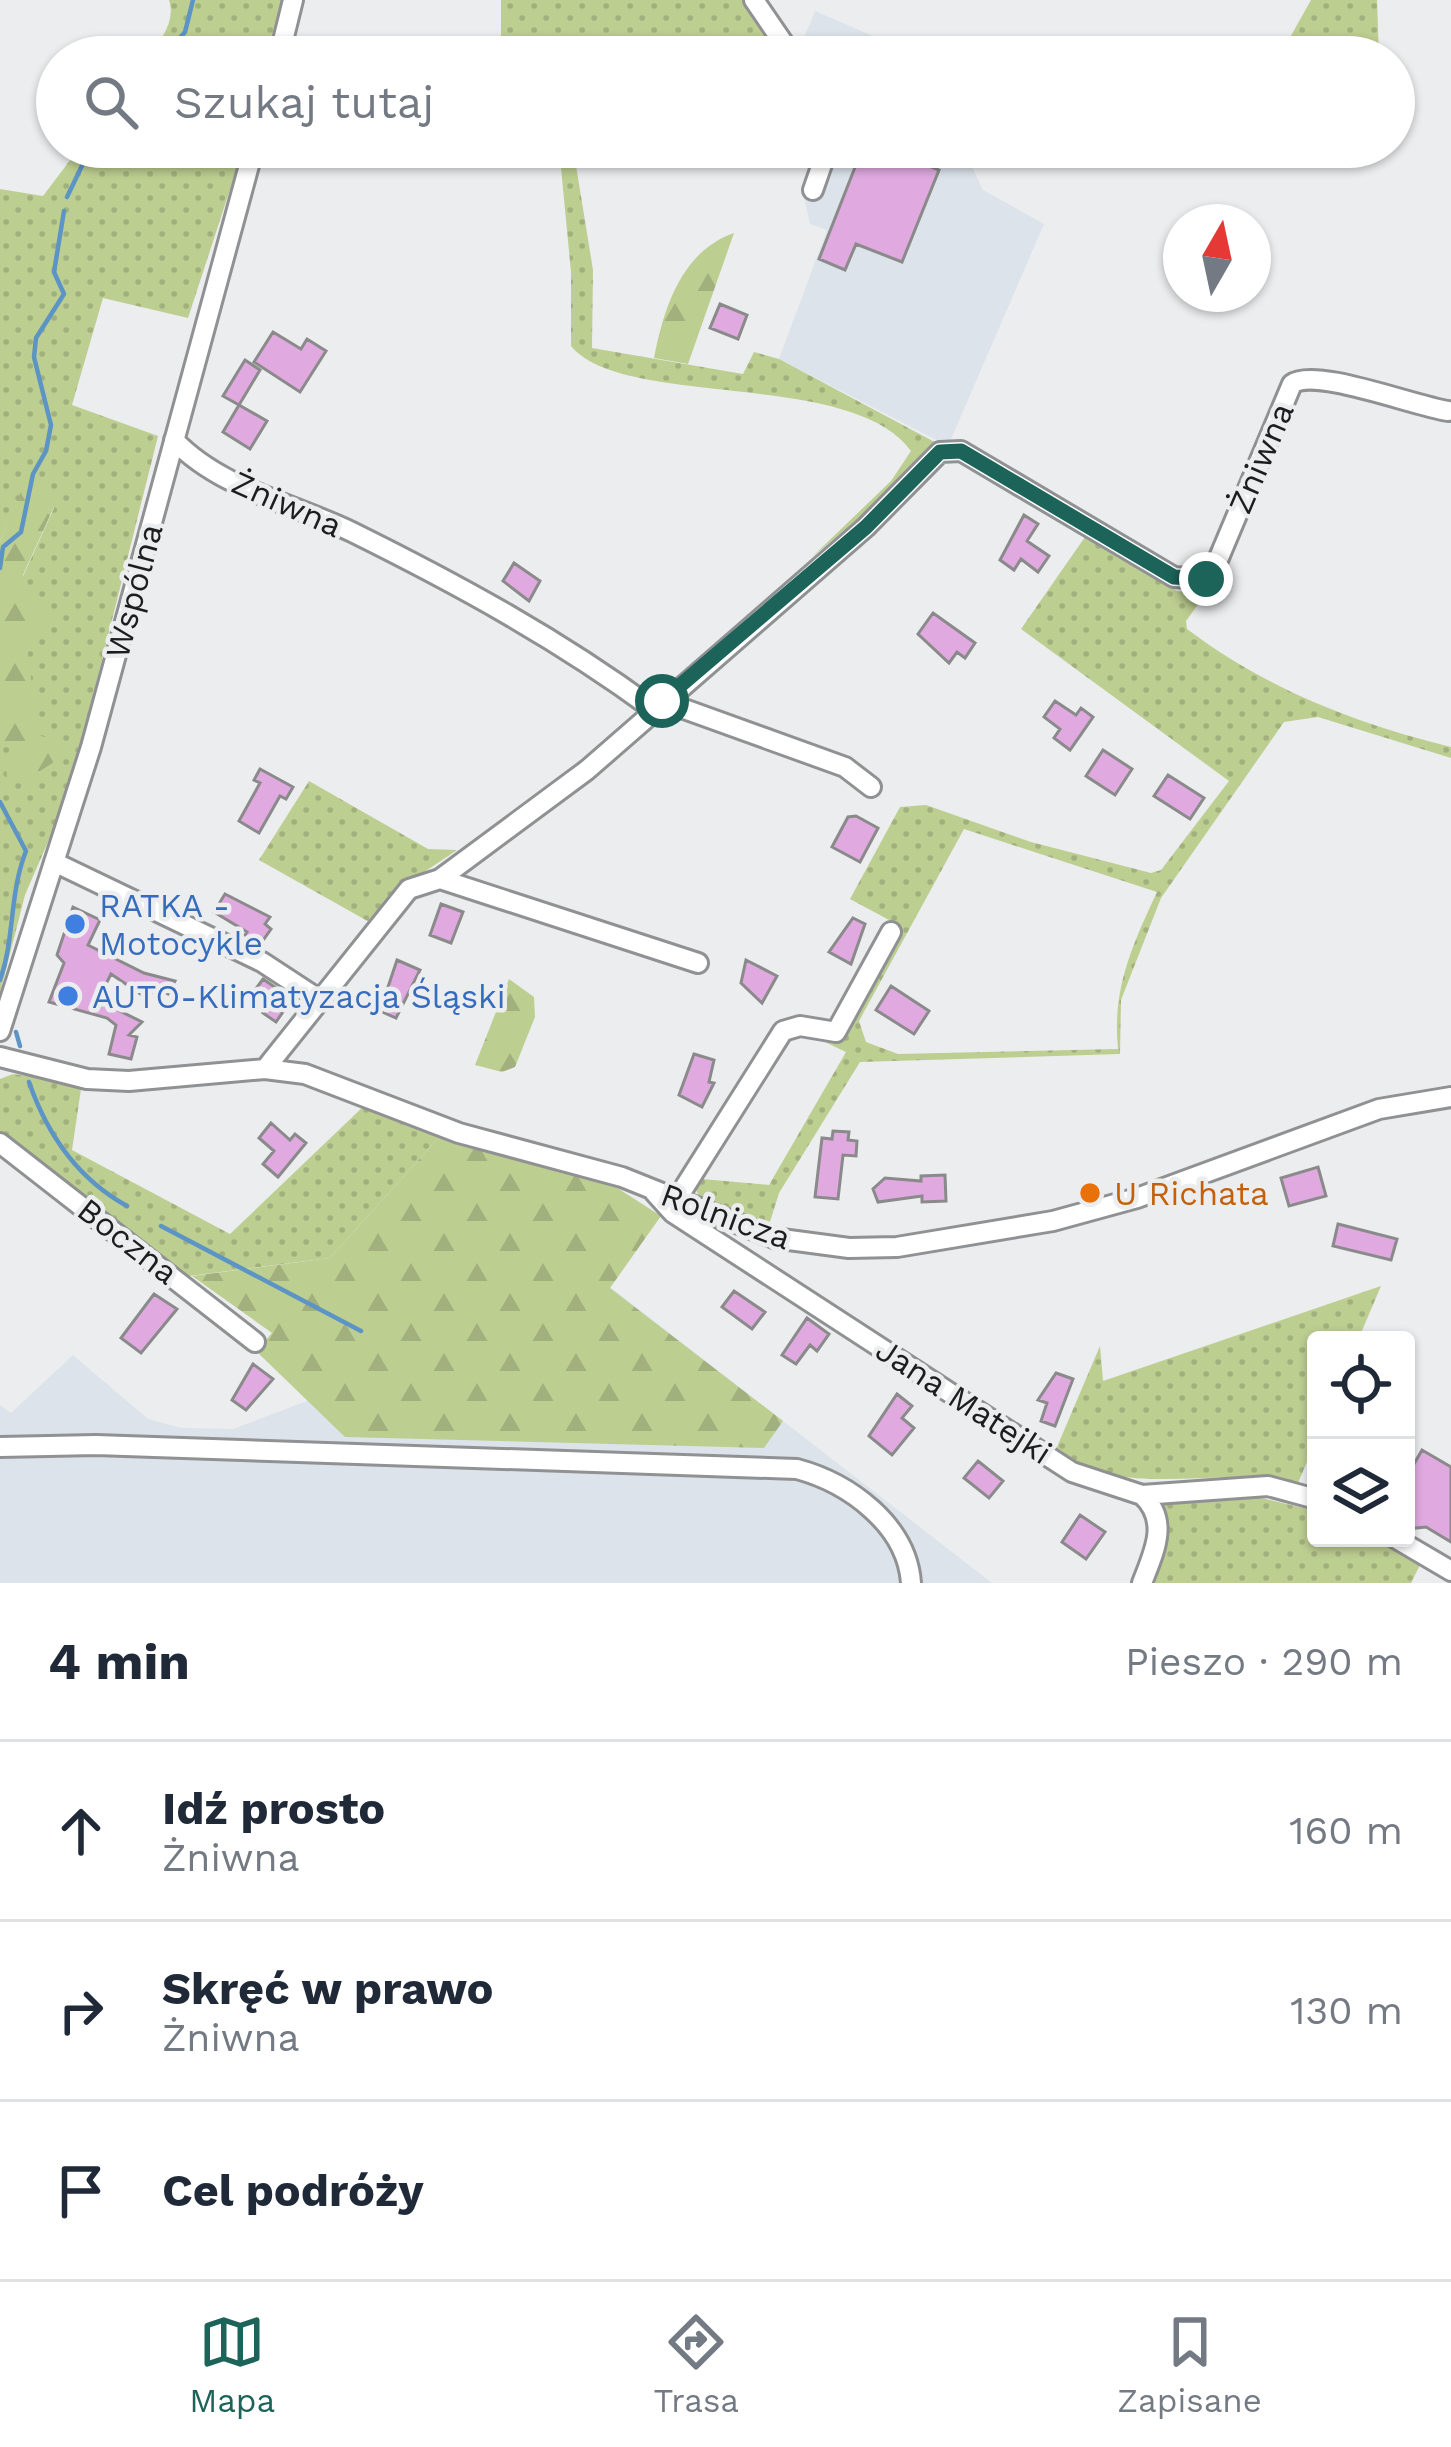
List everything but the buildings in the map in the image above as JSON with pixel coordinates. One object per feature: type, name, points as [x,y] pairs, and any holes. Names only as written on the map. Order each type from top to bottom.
[{"type":"street","points":[[284,36],[293,0]]},
{"type":"street","points":[[754,0],[779,36]]},
{"type":"street","name":"Wspólna","points":[[0,1031],[54,862],[248,168]]},
{"type":"street","points":[[813,190],[821,168]]},
{"type":"street","name":"Żniwna","points":[[265,1069],[409,889],[440,879],[587,770],[866,527],[940,452],[961,451],[1174,577],[1192,581],[1206,579],[1218,560],[1292,384],[1300,378],[1318,377],[1448,411]]},
{"type":"street","name":"Żniwna","points":[[175,440],[195,462],[306,510],[522,620],[657,705]]},
{"type":"street","points":[[657,705],[845,767],[871,787]]},
{"type":"street","points":[[54,862],[262,962],[320,1000]]},
{"type":"street","points":[[440,879],[698,963]]},
{"type":"street","points":[[677,1199],[783,1031],[790,1026],[836,1032],[891,932]]},
{"type":"street","name":"Rolnicza","points":[[0,1057],[87,1078],[129,1081],[265,1069],[305,1074],[459,1133],[651,1188],[801,1244],[897,1247],[1053,1220],[1137,1198],[1379,1109],[1451,1097]]},
{"type":"street","name":"Boczna","points":[[0,1143],[255,1342]]},
{"type":"street","name":"Jana Matejki","points":[[651,1188],[673,1214],[1072,1472],[1142,1495],[1268,1486],[1307,1497]]},
{"type":"street","points":[[0,1447],[78,1444],[797,1469],[833,1481],[870,1508],[898,1539],[910,1564],[910,1583]]},
{"type":"street","points":[[1142,1495],[1158,1521],[1157,1544],[1142,1583]]},
{"type":"street","points":[[1410,1547],[1451,1571]]},
{"type":"shaded area","points":[[815,11],[873,36],[805,36]]},
{"type":"shaded area","points":[[812,168],[972,168],[983,190],[1044,224],[948,446],[779,359],[827,230],[810,224],[803,193]]},
{"type":"shaded area","points":[[610,1287],[992,1583],[0,1583],[0,1405],[11,1413],[73,1355],[148,1419],[181,1428],[233,1429]]},
{"type":"green space","points":[[169,0],[284,0],[275,36],[162,36]]},
{"type":"green space","points":[[501,0],[745,0],[768,36],[501,36]]},
{"type":"green space","points":[[1311,0],[1377,0],[1378,36],[1291,36]]},
{"type":"green space","points":[[64,168],[237,168],[188,318],[103,298],[72,405],[158,436],[84,732],[60,814],[25,895],[0,993],[0,627],[54,508],[33,465],[0,541],[0,189],[43,196]]},
{"type":"green space","points":[[561,168],[576,168],[593,270],[592,348],[743,374],[754,352],[779,359],[944,447],[811,558],[891,481],[911,451],[882,426],[841,409],[637,377],[598,365],[571,346],[571,272]]},
{"type":"green space","points":[[734,233],[688,364],[654,358],[663,319],[688,267],[716,241]]},
{"type":"green space","points":[[33,463],[54,507],[23,575],[49,619],[26,637],[38,735],[60,742],[54,762],[22,783],[7,778],[6,762],[14,746],[0,745],[0,541]]},
{"type":"green space","points":[[1085,537],[1177,591],[1191,593],[1214,582],[1186,621],[1187,629],[1248,669],[1346,715],[1451,747],[1451,758],[1318,717],[1284,722],[1161,898],[1121,1000],[1120,1054],[860,1062],[779,1193],[769,1225],[700,1198],[696,1190],[702,1179],[769,1185],[846,1052],[810,1035],[833,1038],[897,933],[889,920],[850,899],[900,807],[926,805],[1031,842],[1151,873],[1161,870],[1229,781],[1021,629]],"holes":[[[964,829],[1157,892],[1121,987],[1118,1049],[898,1054],[866,1042],[859,1021]]]},
{"type":"green space","points":[[309,781],[428,849],[457,850],[390,895],[371,923],[259,860]]},
{"type":"green space","points":[[509,979],[534,997],[535,1017],[515,1067],[502,1072],[475,1065]]},
{"type":"green space","points":[[13,1074],[60,1080],[81,1089],[72,1150],[230,1234],[366,1104],[440,1136],[330,1258],[181,1277],[0,1133],[0,1079]]},
{"type":"green space","points":[[440,1136],[608,1182],[661,1216],[610,1288],[783,1421],[764,1448],[345,1437],[256,1351],[272,1333],[192,1276],[330,1258]]},
{"type":"green space","points":[[1381,1286],[1362,1331],[1307,1331],[1307,1462],[1298,1483],[1235,1477],[1145,1479],[1085,1468],[1054,1454],[1100,1346],[1103,1381]]},
{"type":"green space","points":[[1249,1495],[1307,1509],[1307,1547],[1389,1547],[1420,1565],[1411,1583],[1150,1583],[1166,1526],[1164,1503]]},
{"type":"waterway","points":[[181,36],[193,0]]},
{"type":"waterway","points":[[67,197],[81,168]]},
{"type":"waterway","points":[[0,568],[3,547],[21,532],[33,474],[46,451],[51,425],[34,357],[36,338],[64,294],[54,272],[64,211]]},
{"type":"waterway","points":[[0,802],[26,851],[0,980]]},
{"type":"waterway","points":[[16,1032],[20,1046]]},
{"type":"waterway","points":[[29,1082],[66,1153],[94,1183],[127,1206]]},
{"type":"waterway","points":[[161,1226],[361,1331]]},
{"type":"place","name":"RATKA - Motocykle","points":[[75,924]]},
{"type":"place","name":"AUTO-Klimatyzacja Śląski","points":[[68,996]]},
{"type":"place","name":"U Richata","points":[[1090,1193]]},
{"type":"route","points":[[662,701],[866,527],[940,452],[961,451],[1174,577],[1206,579]]}]
